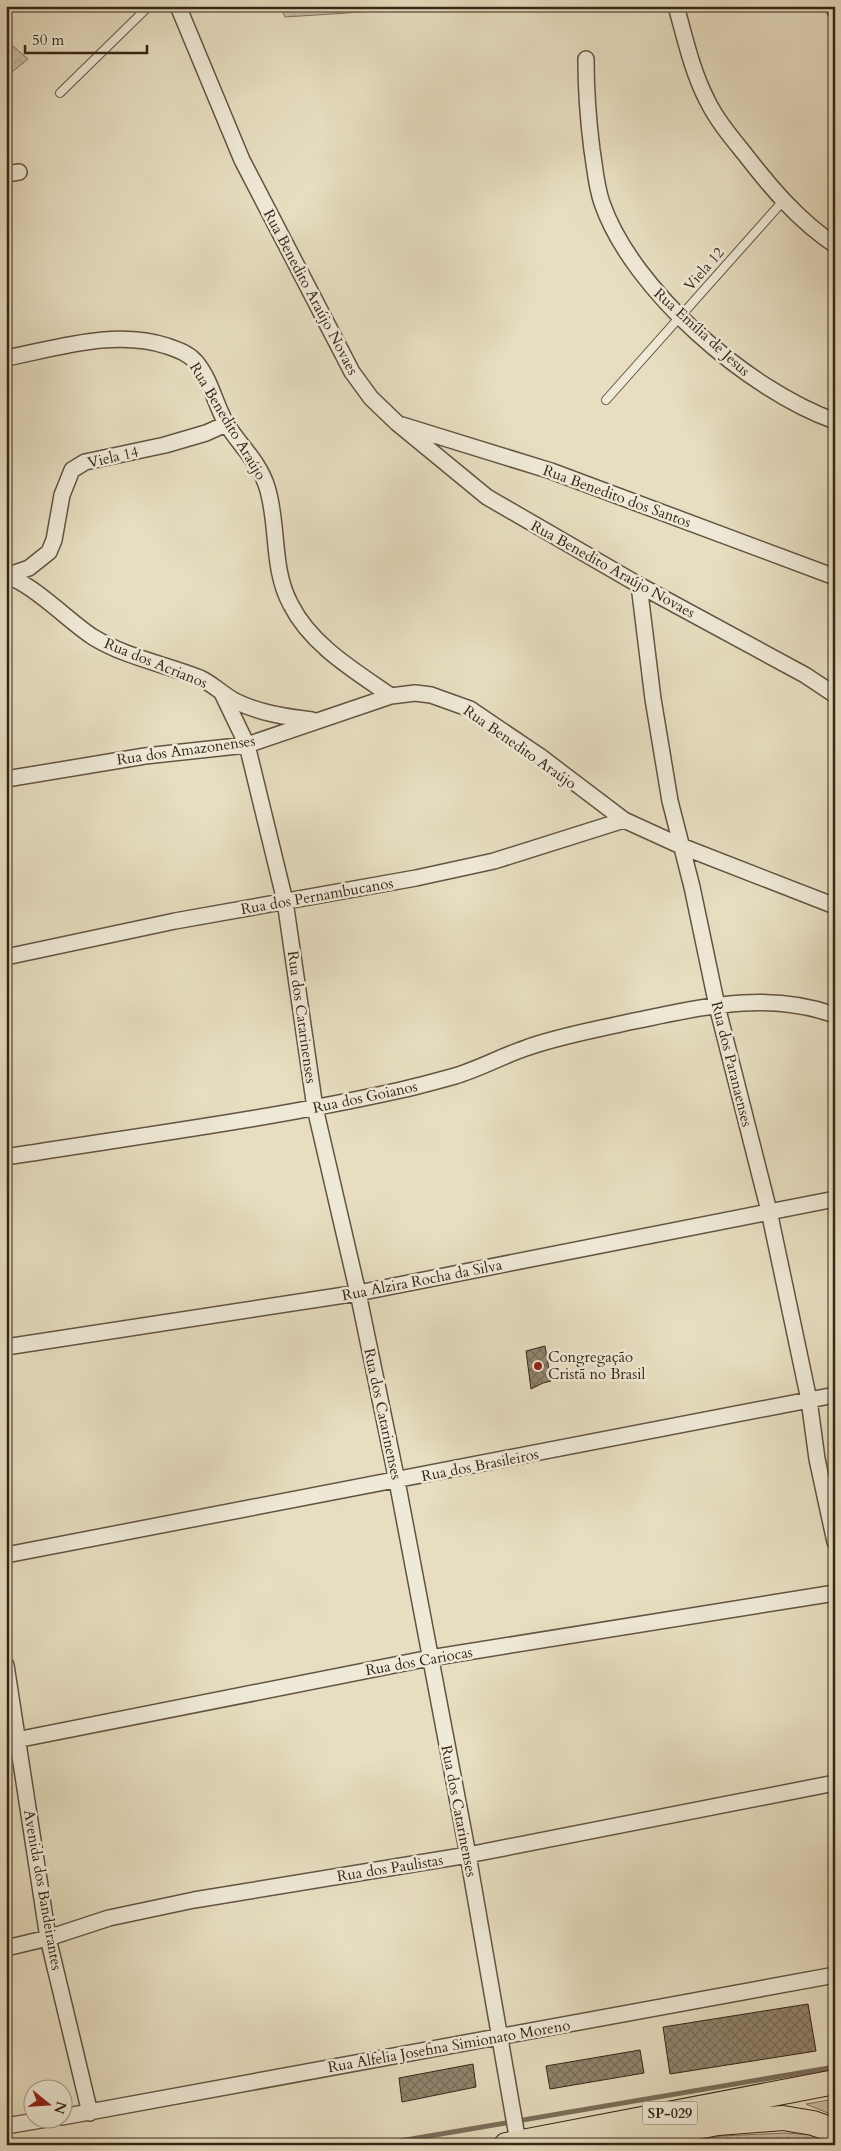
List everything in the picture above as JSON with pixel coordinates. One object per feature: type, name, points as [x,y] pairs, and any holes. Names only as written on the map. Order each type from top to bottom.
[{"type":"highway","name":"SP-029","points":[[513,2140],[835,2082]]},
{"type":"highway","name":"SP-029","points":[[602,2145],[718,2123],[783,2118],[812,2123],[835,2131]]},
{"type":"street","name":"Rua Benedito Araújo Novaes","points":[[178,6],[242,160],[352,372],[371,398],[397,423],[487,497],[639,585],[804,675],[835,695]]},
{"type":"street","points":[[676,6],[690,57],[707,100],[726,131],[783,201],[818,234],[835,245]]},
{"type":"street","points":[[832,6],[835,10]]},
{"type":"street","name":"Rua Emília de Jesus","points":[[586,59],[587,112],[595,176],[601,202],[632,262],[646,280],[681,317],[748,375],[801,407],[835,421]]},
{"type":"street","name":"Rua Benedito Araújo","points":[[6,358],[94,341],[126,338],[152,341],[183,351],[195,362],[206,377],[226,424],[256,463],[267,486],[282,580],[290,605],[302,624],[321,643],[356,672],[391,696],[415,693],[431,695],[470,709],[541,758],[624,820],[681,846],[835,906]]},
{"type":"street","name":"Rua Benedito dos Santos","points":[[397,423],[551,470],[835,577]]},
{"type":"street","name":"Viela 14","points":[[6,576],[29,568],[49,552],[54,540],[62,495],[72,470],[85,462],[164,445],[206,433],[226,424]]},
{"type":"street","name":"Rua dos Acrianos","points":[[6,576],[24,584],[73,624],[94,638],[120,650],[201,679],[237,702],[269,713],[318,721]]},
{"type":"street","name":"Rua dos Paranaenses","points":[[639,585],[665,777],[692,887],[717,1006],[768,1211],[810,1400],[817,1459],[835,1542]]},
{"type":"street","name":"Rua dos Catarinenses","points":[[222,693],[247,745],[285,900],[315,1108],[358,1293],[397,1481],[468,1856],[511,2104],[513,2140]]},
{"type":"street","name":"Rua dos Amazonenses","points":[[6,779],[144,756],[247,745],[391,696]]},
{"type":"street","name":"Rua dos Pernambucanos","points":[[6,957],[175,921],[416,878],[494,861],[624,820]]},
{"type":"street","name":"Rua dos Goianos","points":[[6,1157],[315,1108],[403,1090],[455,1076],[549,1041],[717,1006],[742,1002],[780,1002],[835,1014]]},
{"type":"street","name":"Rua Alzira Rocha da Silva","points":[[6,1347],[358,1293],[768,1211],[835,1200]]},
{"type":"street","name":"Rua dos Brasileiros","points":[[6,1556],[835,1395]]},
{"type":"street","name":"Rua dos Cariocas","points":[[12,1740],[430,1658],[835,1593]]},
{"type":"street","name":"Avenida dos Bandeirantes","points":[[6,1665],[12,1740],[48,1938],[90,2112]]},
{"type":"street","name":"Rua dos Paulistas","points":[[6,1948],[48,1938],[109,1918],[194,1900],[468,1856],[835,1783]]},
{"type":"street","name":"Rua Alfelia Josefina Simionato Moreno","points":[[72,2115],[835,1974]]},
{"type":"street","points":[[6,2126],[22,2123]]},
{"type":"lane","points":[[6,10],[11,6]]},
{"type":"lane","points":[[60,93],[149,6]]},
{"type":"lane","name":"Viela 12","points":[[606,400],[783,201]]},
{"type":"green space","points":[[280,6],[455,6],[285,17]]},
{"type":"green space","points":[[6,40],[28,59],[6,77]]},
{"type":"green space","points":[[835,2099],[835,2116],[806,2104]]},
{"type":"green space","points":[[786,2133],[813,2135],[835,2141],[835,2145],[663,2145],[722,2136]]},
{"type":"building","name":"Congregação Cristã no Brasil","points":[[545,1346],[551,1381],[531,1389],[526,1351]]},
{"type":"building","points":[[808,2004],[816,2051],[670,2074],[663,2027]]},
{"type":"building","points":[[640,2050],[644,2073],[550,2089],[546,2066]]},
{"type":"building","points":[[473,2064],[476,2087],[402,2102],[399,2078]]},
{"type":"waterway","points":[[376,2145],[835,2067]]},
{"type":"place","name":"Congregação Cristã no Brasil","points":[[538,1366]]}]
